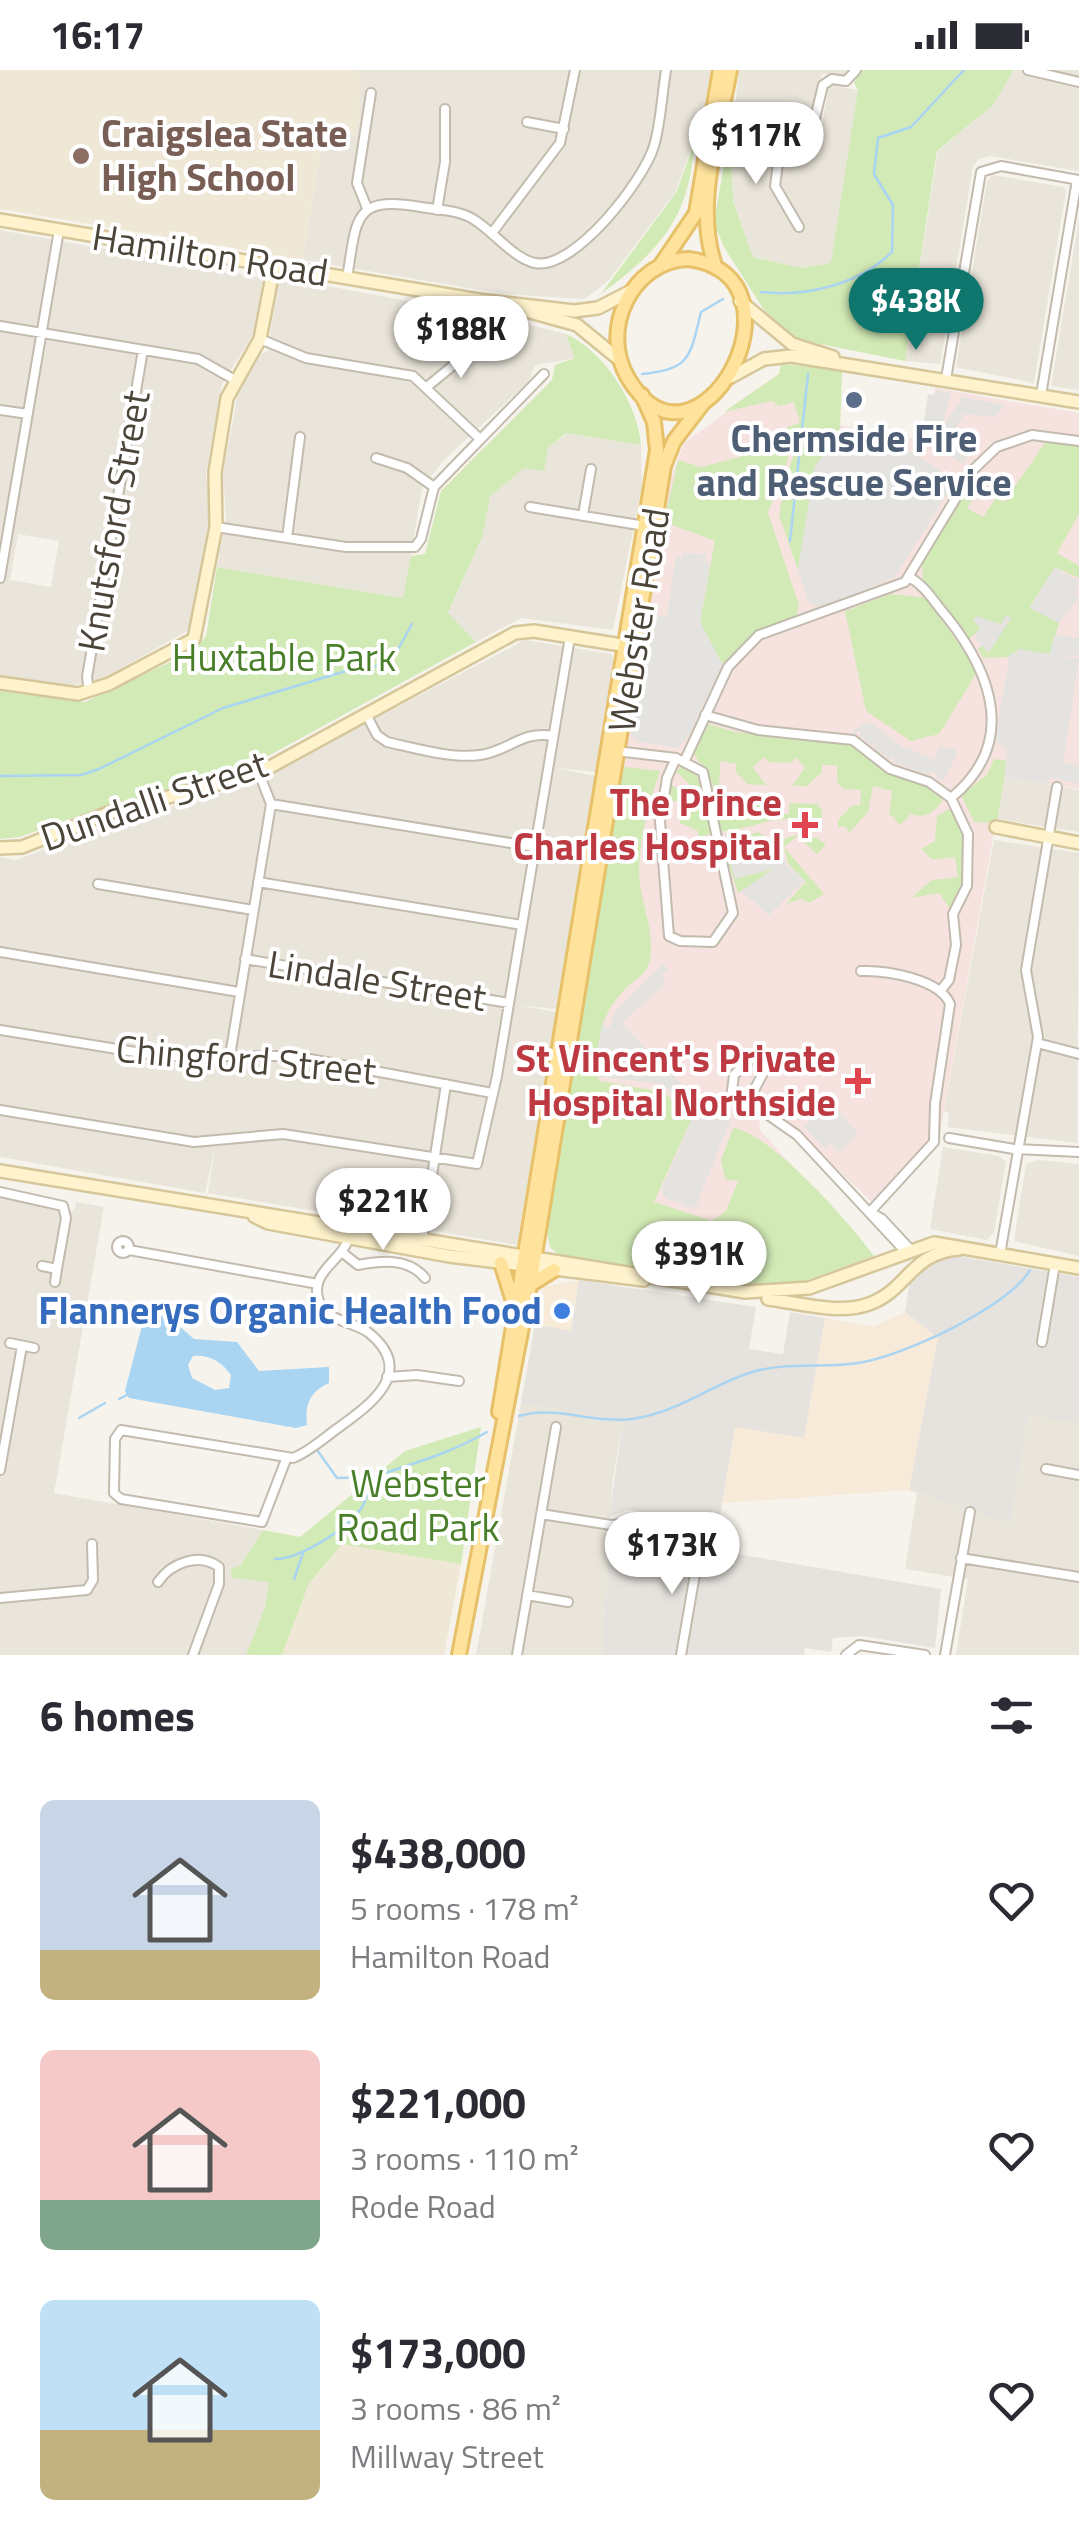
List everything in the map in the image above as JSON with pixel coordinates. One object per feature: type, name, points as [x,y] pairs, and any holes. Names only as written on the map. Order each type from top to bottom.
[{"type":"main road","points":[[720,70],[696,213],[660,266],[631,291],[619,323],[620,361],[642,396],[671,409],[704,402],[731,377],[773,357],[845,362],[1079,402]]},
{"type":"main road","points":[[730,70],[705,229],[717,270],[740,301],[792,344],[845,362]]},
{"type":"main road","name":"Hamilton Road","points":[[0,220],[479,300],[581,311],[605,306],[631,291]]},
{"type":"main road","points":[[660,266],[689,259],[717,270]]},
{"type":"main road","points":[[0,683],[71,695],[89,691],[194,639],[216,527],[215,472],[228,398],[260,338],[274,266]]},
{"type":"main road","name":"Hamilton Road","points":[[479,300],[570,322],[620,361]]},
{"type":"main road","points":[[731,377],[744,341],[740,301]]},
{"type":"main road","name":"Webster Road","points":[[629,646],[657,443],[642,396]]},
{"type":"main road","name":"Webster Road","points":[[498,1439],[497,1422],[515,1305],[536,1263],[612,751],[666,458],[704,402]]},
{"type":"main road","name":"Dundalli Street","points":[[0,848],[22,847],[108,813],[259,774],[290,752],[366,716],[515,633],[629,646]]},
{"type":"main road","name":"Webster Road","points":[[459,1655],[498,1439],[536,1263],[612,751]]},
{"type":"main road","points":[[996,828],[1079,842]]},
{"type":"main road","points":[[0,1168],[251,1214],[268,1224],[349,1232],[850,1308],[872,1303],[922,1259],[948,1250]]},
{"type":"main road","points":[[745,1292],[809,1288],[887,1257],[943,1242],[1079,1268]]},
{"type":"main road","points":[[421,1245],[501,1263],[536,1263]]},
{"type":"main road","points":[[908,1251],[969,1249]]},
{"type":"main road","points":[[902,1278],[908,1251]]},
{"type":"main road","points":[[501,1263],[515,1305]]},
{"type":"main road","points":[[530,1285],[536,1263]]},
{"type":"street","points":[[492,233],[560,142],[574,70]]},
{"type":"street","points":[[348,278],[356,225],[367,208],[389,202],[470,217],[532,263],[557,263],[579,249],[642,171],[654,147],[666,70]]},
{"type":"street","points":[[721,124],[811,135],[823,85],[832,79],[846,81],[856,70]]},
{"type":"street","points":[[1028,70],[1079,82]]},
{"type":"street","points":[[367,208],[356,183],[372,92]]},
{"type":"street","points":[[437,210],[446,153],[445,109]]},
{"type":"street","points":[[527,122],[564,129]]},
{"type":"street","points":[[782,133],[774,186],[799,226]]},
{"type":"street","points":[[946,379],[981,172],[1001,166],[1078,180],[1041,396]]},
{"type":"street","points":[[0,578],[59,230]]},
{"type":"street","points":[[0,326],[204,361],[235,380]]},
{"type":"street","points":[[260,338],[306,358],[407,374],[428,386],[480,439]]},
{"type":"street","name":"Knutsford Street","points":[[89,691],[87,677],[143,350]]},
{"type":"street","points":[[428,386],[472,350]]},
{"type":"street","points":[[216,527],[346,547],[415,547],[421,539],[434,487],[544,374]]},
{"type":"street","points":[[0,410],[28,414]]},
{"type":"street","points":[[612,751],[681,759],[702,772],[709,788],[720,869],[733,913],[714,942],[680,942],[669,936],[660,821],[667,778],[681,759],[728,667],[760,635],[899,585],[910,577],[973,470],[988,453],[1032,434],[1079,440]]},
{"type":"street","points":[[288,538],[300,438]]},
{"type":"street","points":[[376,458],[407,468],[434,487]]},
{"type":"street","points":[[583,516],[591,469]]},
{"type":"street","points":[[0,491],[14,493]]},
{"type":"street","points":[[530,507],[644,526]]},
{"type":"street","points":[[910,577],[970,647],[988,690],[991,729],[986,754],[978,772],[951,798]]},
{"type":"street","points":[[0,1110],[194,1142],[283,1134],[477,1164],[509,1003],[570,637]]},
{"type":"street","points":[[705,715],[758,730],[853,740],[890,769],[930,782],[951,798],[968,834],[967,886],[953,914],[956,945],[949,980],[941,990]]},
{"type":"street","points":[[366,716],[387,742],[468,756],[494,752],[525,735],[554,736]]},
{"type":"street","points":[[656,756],[667,778]]},
{"type":"street","points":[[230,1056],[271,804],[259,774]]},
{"type":"street","points":[[1000,1254],[1037,1043],[1026,970],[1057,787]]},
{"type":"street","points":[[271,804],[535,847]]},
{"type":"street","points":[[258,882],[522,926]]},
{"type":"street","points":[[98,884],[253,910]]},
{"type":"street","points":[[0,952],[239,992]]},
{"type":"street","name":"Lindale Street","points":[[245,959],[509,1003]]},
{"type":"street","points":[[861,971],[884,972],[941,990]]},
{"type":"street","points":[[870,1212],[934,1142],[934,1104],[950,1012],[941,990]]},
{"type":"street","name":"Chingford Street","points":[[0,1030],[160,1056],[294,1056],[492,1093]]},
{"type":"street","points":[[1037,1043],[1079,1054]]},
{"type":"street","points":[[764,1112],[752,1093],[767,1066],[754,1056],[734,1076],[730,1096],[764,1112],[801,1139],[870,1212],[889,1238],[908,1251]]},
{"type":"street","points":[[421,1245],[446,1084]]},
{"type":"street","points":[[949,1138],[1018,1149],[1079,1152]]},
{"type":"street","points":[[0,1192],[62,1204],[66,1215],[55,1282]]},
{"type":"street","points":[[870,1212],[882,1218],[908,1251]]},
{"type":"street","points":[[287,1458],[262,1522],[120,1499],[114,1494],[116,1436],[123,1430],[287,1458],[299,1456],[372,1404],[387,1377],[388,1363],[379,1344],[365,1330],[327,1313],[319,1302],[318,1284],[324,1269],[343,1253],[349,1232]]},
{"type":"street","points":[[887,1257],[889,1238]]},
{"type":"street","points":[[129,1250],[318,1284]]},
{"type":"street","points":[[343,1253],[360,1265],[375,1259],[409,1266],[425,1278]]},
{"type":"street","points":[[1042,1342],[1055,1264]]},
{"type":"street","points":[[42,1266],[57,1269]]},
{"type":"street","points":[[10,1344],[34,1348]]},
{"type":"street","points":[[0,1470],[22,1346]]},
{"type":"street","points":[[387,1377],[417,1375],[459,1381]]},
{"type":"street","points":[[516,1655],[556,1427]]},
{"type":"street","points":[[1046,1469],[1079,1475]]},
{"type":"street","points":[[944,1655],[970,1512]]},
{"type":"street","points":[[541,1514],[610,1525],[630,1523]]},
{"type":"street","points":[[0,1598],[88,1590],[92,1582],[92,1544]]},
{"type":"street","points":[[681,1655],[700,1545]]},
{"type":"street","points":[[961,1558],[1079,1577]]},
{"type":"street","points":[[158,1582],[170,1568],[182,1563],[206,1560],[218,1567],[219,1584],[192,1655]]},
{"type":"street","points":[[527,1595],[568,1602]]},
{"type":"street","points":[[846,1655],[860,1645],[925,1655]]},
{"type":"shaded area","points":[[0,70],[354,70],[361,77],[356,136],[324,130],[303,260],[0,209]]},
{"type":"shaded area","points":[[354,70],[711,70],[704,111],[676,191],[608,281],[585,299],[504,294],[303,260],[324,130],[356,135],[361,77]]},
{"type":"shaded area","points":[[739,70],[849,70],[845,76],[822,74],[811,123],[805,129],[734,117]]},
{"type":"shaded area","points":[[1014,70],[1079,70],[1079,171],[990,156],[979,159],[973,166],[940,364],[905,361],[938,151],[992,106]]},
{"type":"shaded area","points":[[829,85],[858,90],[832,263],[801,268],[753,257],[733,200],[731,154],[726,153],[730,134],[813,146],[820,137]]},
{"type":"shaded area","points":[[993,175],[1064,187],[1066,191],[1034,383],[956,367],[987,181]]},
{"type":"shaded area","points":[[1079,219],[1079,390],[1051,386]]},
{"type":"shaded area","points":[[0,230],[263,278],[254,333],[222,384],[206,473],[210,512],[189,630],[102,679],[70,686],[0,675]],"holes":[[[18,534],[59,541],[51,587],[10,580]]]},
{"type":"shaded area","points":[[286,278],[566,334],[576,358],[535,365],[529,381],[444,460],[422,488],[404,598],[217,567],[226,518],[223,473],[238,393],[261,354],[268,351],[278,282]]},
{"type":"shaded area","name":"The Prince Charles Hospital","points":[[781,364],[830,371],[823,422],[931,442],[937,432],[930,424],[935,388],[1079,413],[1079,789],[1004,777],[938,1143],[878,1208],[758,1093],[760,1130],[874,1256],[830,1273],[550,1247],[545,1222],[671,478],[684,443],[779,374]]},
{"type":"shaded area","points":[[936,390],[951,393],[943,422],[933,427],[924,421],[928,394],[935,395]]},
{"type":"shaded area","points":[[962,397],[1005,405],[995,417],[964,414],[948,443],[968,456],[963,464],[932,446]]},
{"type":"shaded area","points":[[567,433],[641,445],[642,487],[613,630],[521,618],[476,642],[448,614],[482,537],[489,496]]},
{"type":"shaded area","points":[[840,434],[899,445],[951,477],[947,494],[895,577],[822,608],[809,603],[798,570],[815,466]]},
{"type":"shaded area","points":[[683,552],[706,555],[705,562],[710,563],[700,622],[723,665],[689,735],[678,748],[635,741],[631,734],[649,614],[667,616],[676,557],[682,558]]},
{"type":"shaded area","points":[[1055,567],[1079,582],[1075,594],[1079,597],[1059,623],[1030,608]]},
{"type":"shaded area","points":[[1006,615],[1011,618],[989,653],[975,639],[980,627],[973,621],[977,616],[1001,624]]},
{"type":"shaded area","points":[[1054,635],[1079,638],[1079,656],[1057,655],[1079,659],[1063,762],[1079,766],[1079,784],[1050,777],[1048,784],[1004,777],[1008,750],[995,741],[1010,653],[1017,654],[1018,649],[1050,654]]},
{"type":"shaded area","points":[[525,640],[611,654],[615,662],[597,772],[556,768],[596,776],[556,1009],[517,1005],[556,1012],[517,1245],[208,1193],[215,1148],[205,1193],[0,1157],[0,857],[16,860],[116,822],[244,787]]},
{"type":"shaded area","points":[[870,722],[901,746],[934,759],[939,747],[953,748],[957,752],[946,777],[942,781],[932,771],[928,775],[892,761],[893,754],[889,759],[874,748],[876,742],[872,746],[860,736],[860,730],[851,737],[854,729]]},
{"type":"shaded area","points":[[1004,777],[1079,790],[1079,832],[998,819]]},
{"type":"shaded area","points":[[758,837],[763,845],[781,845],[786,864],[804,881],[769,915],[741,891],[773,869],[735,879],[725,846]]},
{"type":"shaded area","points":[[994,840],[1079,853],[1077,1143],[948,1127],[949,1112],[944,1111]]},
{"type":"shaded area","points":[[664,964],[668,969],[663,976],[665,984],[622,1023],[689,1092],[679,1102],[662,1084],[594,1076],[602,1024],[609,1028],[616,1010]]},
{"type":"shaded area","points":[[831,1102],[858,1134],[839,1152],[830,1144],[825,1149],[803,1126]]},
{"type":"shaded area","points":[[700,1109],[731,1119],[696,1206],[690,1208],[664,1197],[661,1191],[695,1111]]},
{"type":"shaded area","points":[[943,1147],[999,1156],[1006,1162],[994,1232],[987,1240],[930,1229]]},
{"type":"shaded area","points":[[1038,1160],[1079,1164],[1079,1256],[1014,1241],[1026,1164]]},
{"type":"shaded area","points":[[0,1199],[74,1211],[76,1202],[104,1207],[54,1493],[263,1530],[232,1578],[269,1582],[265,1607],[246,1655],[0,1655]]},
{"type":"shaded area","points":[[951,1255],[1079,1277],[1079,1423],[1028,1415],[1010,1523],[909,1490],[938,1338],[905,1312],[910,1281],[924,1265]]},
{"type":"shaded area","points":[[579,1280],[571,1331],[535,1324],[544,1287]]},
{"type":"shaded area","points":[[579,1280],[756,1307],[749,1349],[783,1354],[790,1312],[825,1318],[804,1438],[735,1427],[714,1550],[941,1589],[935,1648],[863,1636],[833,1638],[831,1652],[805,1648],[804,1655],[602,1655],[609,1533],[641,1538],[644,1520],[638,1511],[627,1510],[609,1517],[623,1421],[521,1403],[535,1324],[571,1331]]},
{"type":"shaded area","points":[[905,1312],[938,1338],[909,1490],[722,1503],[735,1427],[804,1438],[825,1318],[873,1327]]},
{"type":"shaded area","points":[[521,1403],[623,1421],[612,1485],[602,1655],[476,1655]]},
{"type":"shaded area","points":[[1028,1414],[1079,1423],[1079,1655],[956,1655],[968,1579],[905,1569],[917,1493],[1010,1522]]},
{"type":"shaded area","points":[[342,1543],[461,1564],[444,1655],[282,1655],[309,1583]]},
{"type":"green space","points":[[860,70],[1014,70],[992,106],[937,151],[905,361],[795,339],[764,310],[724,247],[714,223],[726,153],[731,154],[733,201],[753,257],[801,268],[831,263],[858,90],[854,83]]},
{"type":"green space","points":[[694,143],[686,192],[668,230],[640,262],[601,294],[677,191]]},
{"type":"green space","name":"Huxtable Park","points":[[566,334],[593,353],[617,380],[633,413],[641,445],[566,433],[548,448],[544,471],[524,468],[490,496],[482,537],[448,613],[476,642],[248,767],[100,808],[20,837],[0,839],[0,691],[85,702],[194,651],[206,636],[217,567],[403,598],[411,556],[425,554],[441,491],[552,380],[555,365],[575,358]]},
{"type":"green space","points":[[781,364],[842,370],[840,434],[815,466],[798,570],[779,515],[783,493],[788,497],[793,479],[787,475],[794,454],[802,453],[805,441],[791,435],[787,427],[800,423],[794,402],[779,406],[772,401],[724,412],[779,374]]},
{"type":"green space","points":[[1047,440],[1079,445],[1079,514],[1057,553],[1079,566],[1079,578],[1055,567],[1030,607],[1059,623],[1051,655],[1019,649],[1010,657],[983,658],[978,649],[983,645],[988,652],[1001,624],[988,622],[969,639],[923,583],[922,565],[965,492],[974,497],[967,508],[983,517],[996,498],[1004,502]]},
{"type":"green space","points":[[783,446],[789,456],[768,513],[799,605],[797,616],[758,634],[723,665],[710,648],[700,621],[715,541],[664,522],[678,460],[701,467]]},
{"type":"green space","points":[[891,594],[926,598],[978,671],[939,734],[911,741],[866,711],[845,611]]},
{"type":"green space","points":[[708,724],[735,732],[850,745],[896,776],[921,782],[940,794],[942,802],[928,814],[911,814],[900,825],[889,813],[892,791],[873,786],[868,812],[849,833],[846,827],[838,827],[838,820],[853,805],[860,805],[861,790],[844,789],[837,782],[837,765],[822,765],[822,772],[807,786],[792,786],[805,768],[796,758],[789,763],[769,762],[764,757],[753,767],[766,785],[747,784],[736,772],[736,764],[720,761],[719,800],[725,801],[725,813],[738,813],[736,801],[767,802],[767,814],[789,814],[789,803],[817,804],[822,810],[822,826],[783,819],[719,832],[713,785],[693,752]]},
{"type":"green space","points":[[994,759],[1007,761],[997,823],[974,822],[961,795],[987,775]]},
{"type":"green space","points":[[683,764],[702,786],[711,834],[699,837],[698,831],[680,823],[679,801],[665,801],[671,784],[682,793],[690,785],[677,772]]},
{"type":"green space","points":[[624,767],[660,771],[646,820],[639,869],[651,944],[647,968],[616,1000],[604,1021],[598,1055],[599,1081],[664,1092],[680,1108],[695,1111],[654,1202],[712,1221],[726,1211],[738,1181],[725,1179],[721,1160],[733,1128],[768,1145],[788,1162],[829,1202],[874,1256],[788,1287],[734,1287],[562,1258],[550,1247],[545,1222]]},
{"type":"green space","points":[[948,809],[956,812],[964,849],[961,885],[950,909],[939,893],[911,898],[932,880],[958,877],[955,857],[933,860],[921,849],[935,841],[937,817]]},
{"type":"green space","points":[[758,832],[765,836],[725,846],[773,870],[738,893],[722,843]]},
{"type":"green space","points":[[795,835],[817,838],[826,845],[817,854],[797,836],[784,847],[772,844]]},
{"type":"green space","points":[[784,847],[824,894],[809,903],[801,899],[786,904],[806,882],[788,864]]},
{"type":"green space","name":"Webster Road Park","points":[[481,1427],[461,1564],[342,1544],[309,1583],[282,1655],[246,1655],[265,1607],[269,1582],[232,1578],[231,1569],[240,1566],[263,1530],[300,1537],[405,1451]]},
{"type":"water","points":[[144,1318],[170,1318],[194,1339],[237,1342],[259,1371],[329,1367],[329,1383],[310,1400],[307,1425],[296,1428],[129,1398],[125,1391]],"holes":[[[193,1356],[215,1360],[227,1370],[231,1375],[229,1388],[215,1390],[192,1378],[188,1365]]]},
{"type":"waterway","points":[[761,292],[831,286],[864,273],[892,252],[893,205],[874,174],[878,138],[911,127],[964,70]]},
{"type":"waterway","points":[[642,374],[670,369],[686,358],[701,312],[723,299]]},
{"type":"waterway","points":[[790,541],[808,374]]},
{"type":"waterway","points":[[0,776],[81,775],[99,769],[223,708],[346,671],[376,666],[397,651],[412,624]]},
{"type":"waterway","points":[[519,1416],[547,1413],[632,1419],[664,1411],[752,1372],[877,1359],[926,1341],[978,1314],[1030,1270]]},
{"type":"waterway","points":[[119,1399],[127,1395]]},
{"type":"waterway","points":[[79,1418],[105,1403]]},
{"type":"waterway","points":[[275,1559],[310,1548],[346,1524],[362,1507],[373,1477],[445,1452],[487,1432]]},
{"type":"waterway","points":[[317,1450],[337,1478],[371,1477]]},
{"type":"waterway","points":[[294,1579],[303,1553]]},
{"type":"place","name":"Craigslea State High School","points":[[81,156]]},
{"type":"place","name":"Chermside Fire and Rescue Service","points":[[854,400]]},
{"type":"place","name":"The Prince Charles Hospital","points":[[805,825]]},
{"type":"place","name":"St Vincent's Private Hospital Northside","points":[[858,1081]]},
{"type":"place","name":"Flannerys Organic Health Food","points":[[562,1311]]}]
